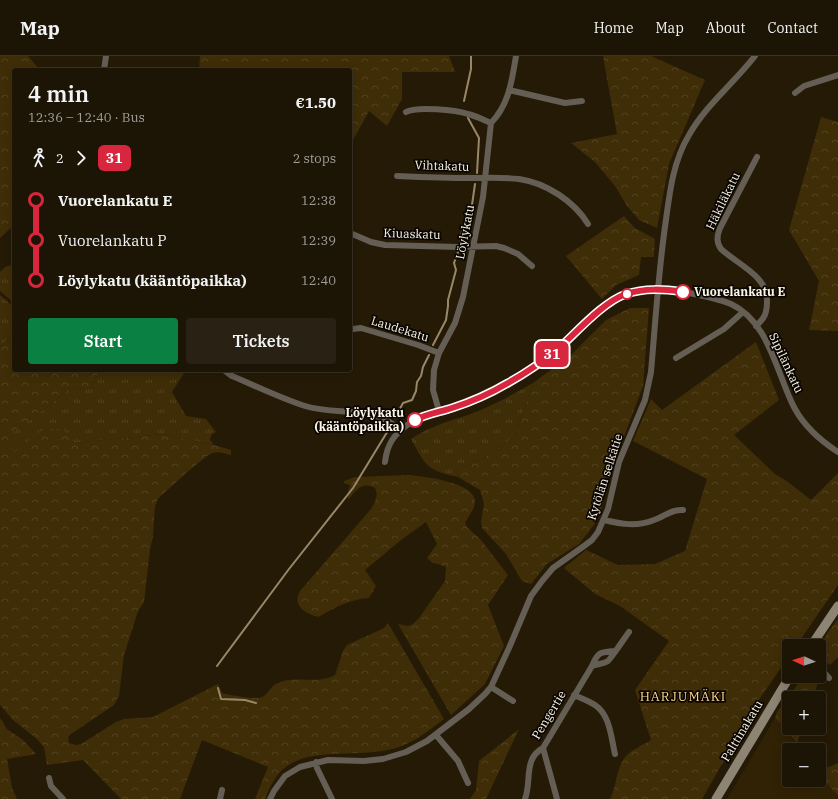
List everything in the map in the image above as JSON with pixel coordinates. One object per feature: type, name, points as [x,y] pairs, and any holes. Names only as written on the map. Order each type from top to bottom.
[{"type":"street","points":[[104,68],[106,56]]},
{"type":"street","points":[[406,112],[414,109],[461,112],[476,116],[491,123],[501,112],[509,90],[516,56]]},
{"type":"street","name":"Kytölän selkätie","points":[[270,799],[285,776],[300,767],[328,760],[364,761],[384,759],[406,752],[436,735],[469,709],[491,687],[531,596],[542,580],[553,568],[592,540],[598,532],[604,520],[619,462],[649,387],[658,289],[672,181],[681,152],[697,123],[752,57]]},
{"type":"street","points":[[795,93],[804,86],[838,75]]},
{"type":"street","points":[[509,90],[565,103],[582,101]]},
{"type":"street","name":"Löylykatu","points":[[439,411],[434,396],[434,370],[439,353],[460,311],[474,247],[486,178],[491,123]]},
{"type":"street","name":"Häkiläkatu","points":[[756,326],[764,319],[766,314],[768,296],[764,287],[753,274],[721,249],[717,240],[720,228],[757,157]]},
{"type":"street","name":"Vihtakatu","points":[[397,176],[519,179],[535,183],[571,203],[588,224]]},
{"type":"street","name":"Kiuaskatu","points":[[352,234],[371,242],[385,245],[496,246],[518,254],[532,266]]},
{"type":"street","name":"Sipilänkatu","points":[[385,462],[386,451],[389,444],[400,431],[411,423],[422,417],[469,402],[521,376],[538,365],[616,299],[634,292],[658,289],[684,292],[720,300],[733,305],[743,312],[756,326],[770,348],[796,410],[824,443],[838,452]]},
{"type":"street","points":[[676,358],[724,328],[743,312]]},
{"type":"street","name":"Laudekatu","points":[[353,329],[361,328],[418,345],[439,353]]},
{"type":"street","points":[[227,372],[232,376],[305,406],[377,416],[394,424],[400,431]]},
{"type":"street","points":[[604,520],[639,525],[655,520],[676,509],[683,510]]},
{"type":"street","points":[[815,639],[838,606]]},
{"type":"street","points":[[592,666],[606,662],[610,659],[629,632]]},
{"type":"street","name":"Pengertie","points":[[525,799],[533,756],[543,748],[592,666],[596,656],[601,652],[615,651]]},
{"type":"street","points":[[826,675],[829,678]]},
{"type":"street","name":"Palttinakatu","points":[[716,799],[786,683]]},
{"type":"street","points":[[491,687],[513,700]]},
{"type":"street","points":[[574,696],[594,704],[602,711],[608,723],[615,754]]},
{"type":"street","points":[[436,735],[458,761],[468,783]]},
{"type":"street","points":[[543,748],[557,799]]},
{"type":"street","points":[[316,762],[317,768],[332,799]]},
{"type":"street","points":[[49,778],[51,786],[63,799]]},
{"type":"street","points":[[220,799],[222,790]]},
{"type":"shaded area","points":[[775,718],[782,727],[782,735],[789,735],[795,743],[782,743],[782,787],[826,787],[826,783],[838,796],[838,799],[727,799]]},
{"type":"green space","points":[[0,56],[28,56],[38,68],[12,68],[12,227],[0,238]]},
{"type":"green space","points":[[200,56],[449,56],[455,72],[402,72],[402,99],[387,126],[369,111],[352,142],[352,68],[199,68]]},
{"type":"green space","points":[[603,56],[651,56],[705,80],[669,164],[657,228],[639,220],[627,206],[615,186],[595,162],[571,143],[617,134]]},
{"type":"green space","points":[[821,117],[838,122],[838,331],[809,330],[819,281],[789,230]]},
{"type":"green space","points":[[624,216],[635,228],[655,239],[654,257],[641,257],[639,275],[616,285],[602,299],[566,256]]},
{"type":"green space","points":[[12,265],[12,301],[0,291],[0,272],[5,267]]},
{"type":"green space","points":[[0,295],[12,305],[12,335],[0,347]]},
{"type":"green space","points":[[630,308],[649,308],[643,386],[611,466],[602,506],[594,525],[579,544],[547,564],[531,584],[522,581],[506,554],[482,528],[481,522],[484,504],[480,490],[458,477],[456,470],[480,460],[515,437],[533,383],[571,355],[606,320]]},
{"type":"green space","points":[[12,335],[12,372],[99,372],[90,389],[70,388],[7,437],[14,452],[45,428],[64,430],[74,443],[163,434],[231,450],[231,455],[218,452],[209,455],[158,499],[155,506],[153,536],[144,602],[138,611],[124,655],[119,696],[114,705],[71,734],[68,737],[69,743],[76,745],[81,744],[116,722],[124,719],[153,717],[218,684],[222,693],[242,697],[259,698],[264,696],[273,686],[284,681],[328,678],[335,675],[343,651],[347,645],[384,628],[388,623],[444,719],[418,738],[396,748],[376,752],[318,755],[304,758],[292,763],[282,770],[277,776],[265,799],[255,799],[268,767],[202,740],[180,799],[121,799],[83,760],[47,765],[44,747],[37,739],[13,720],[0,705],[0,347]]},
{"type":"green space","points":[[756,342],[779,400],[734,435],[775,474],[811,500],[838,473],[838,585],[801,639],[782,639],[782,666],[758,701],[702,799],[610,799],[623,760],[632,751],[651,740],[635,690],[669,641],[620,606],[595,594],[564,568],[586,550],[618,565],[655,564],[685,551],[707,479],[633,441],[651,399],[662,410]]},
{"type":"green space","points":[[99,372],[185,372],[172,392],[186,416],[206,419],[216,432],[211,435],[210,440],[214,445],[163,434],[74,443],[14,452],[6,437],[70,388],[90,389]]},
{"type":"green space","points":[[533,383],[515,437],[480,460],[456,470],[458,477],[439,472],[428,466],[411,439],[435,426],[491,406]]},
{"type":"green space","points":[[410,475],[438,479],[459,485],[468,490],[473,496],[475,503],[465,523],[467,527],[481,540],[508,575],[488,605],[504,646],[485,684],[451,715],[398,624],[408,626],[413,624],[419,618],[445,581],[446,567],[433,563],[427,558],[437,544],[426,522],[401,540],[365,570],[376,586],[369,598],[349,602],[318,617],[304,611],[298,605],[297,601],[300,591],[371,509],[377,496],[375,488],[363,486],[348,500],[350,485],[344,483],[344,481],[355,477]]},
{"type":"green space","points":[[838,619],[838,657],[830,665],[826,662],[825,637]]},
{"type":"green space","points":[[799,683],[818,683],[815,691],[793,691]]},
{"type":"green space","points":[[782,705],[782,726],[775,718]]},
{"type":"green space","points":[[0,718],[7,729],[0,748]]},
{"type":"green space","points":[[7,729],[23,740],[36,754],[7,759],[12,788],[17,799],[0,799],[0,748]]},
{"type":"green space","points":[[519,729],[486,799],[470,799],[476,790],[479,761]]},
{"type":"green space","points":[[790,735],[800,735],[797,743]]},
{"type":"green space","points":[[838,763],[838,796],[826,783],[826,768]]},
{"type":"waterway","points":[[464,101],[471,69],[471,56]]},
{"type":"waterway","points":[[468,118],[479,138],[477,173]]},
{"type":"waterway","points":[[460,242],[461,235],[472,205],[475,184]]},
{"type":"waterway","points":[[433,345],[446,320],[448,300],[456,270],[454,263],[458,252]]},
{"type":"waterway","points":[[395,418],[403,403],[412,400],[416,391],[417,382],[421,376],[423,367],[429,355]]},
{"type":"waterway","points":[[217,666],[289,569],[353,488],[389,429]]},
{"type":"waterway","points":[[218,688],[221,699],[245,700],[256,703]]},
{"type":"bus line","name":"31","points":[[415,420],[469,402],[521,376],[538,365],[606,306],[625,294],[658,289],[683,292]]},
{"type":"place","name":"Vuorelankatu E","points":[[683,292]]},
{"type":"place","name":"Löylykatu (kääntöpaikka)","points":[[415,420]]},
{"type":"district","name":"HARJUMÄKI","points":[[683,696]]}]
